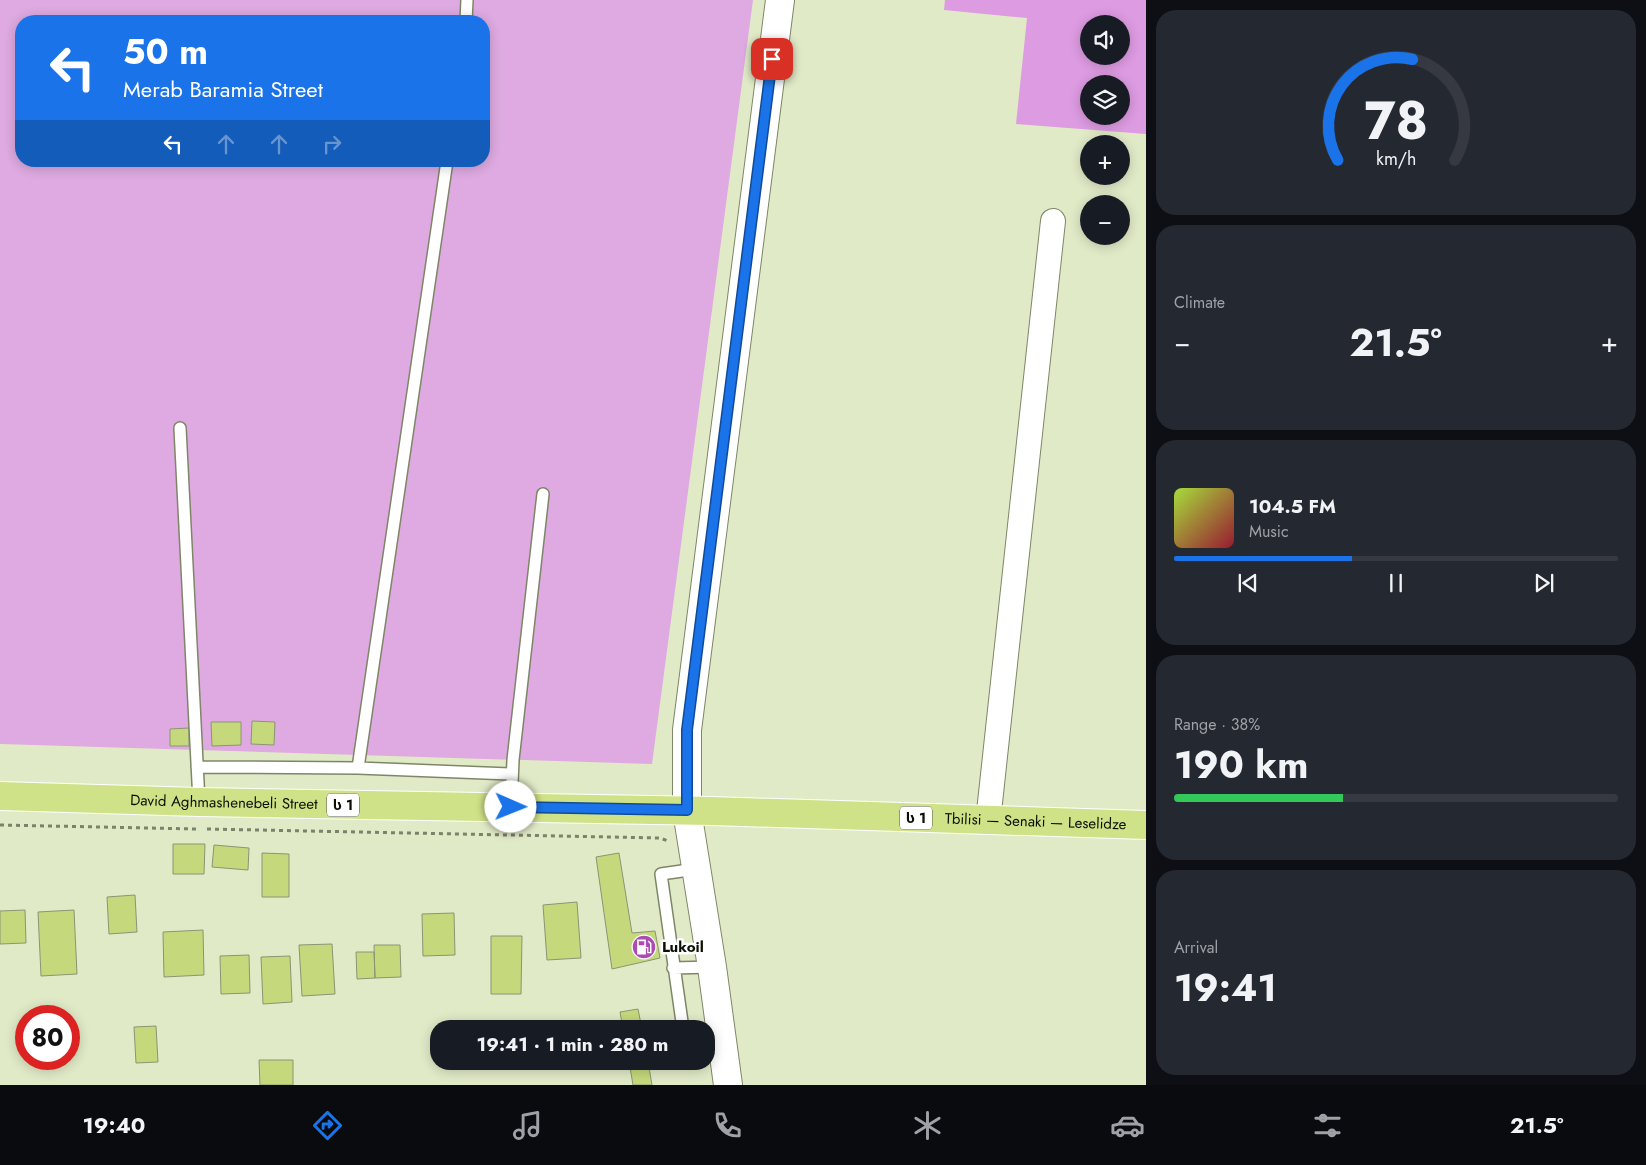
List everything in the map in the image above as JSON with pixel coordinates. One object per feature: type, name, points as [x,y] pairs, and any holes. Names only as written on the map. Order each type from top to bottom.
[{"type":"highway","name":"David Aghmashenebeli Street","points":[[0,796],[199,802],[687,810]]},
{"type":"highway","name":"Tbilisi — Senaki — Leselidze","points":[[687,810],[1146,825]]},
{"type":"main road","points":[[728,1085],[712,967],[687,870],[687,730],[780,0]]},
{"type":"street","points":[[988,821],[1053,221]]},
{"type":"lane","points":[[466,15],[467,0]]},
{"type":"lane","points":[[358,768],[446,167]]},
{"type":"lane","points":[[180,428],[199,802]]},
{"type":"lane","points":[[511,807],[512,774],[544,494]]},
{"type":"lane","points":[[197,767],[358,768],[512,774]]},
{"type":"lane","points":[[682,1020],[661,874],[687,870]]},
{"type":"lane","points":[[674,968],[712,967]]},
{"type":"path","points":[[0,825],[660,838],[669,842],[687,870]]},
{"type":"shaded area","points":[[0,0],[753,0],[652,764],[0,744]]},
{"type":"shaded area","points":[[945,0],[1146,0],[1146,134],[1016,124],[1027,18],[944,10]]},
{"type":"building","points":[[252,721],[275,722],[274,745],[251,744]]},
{"type":"building","points":[[211,722],[241,722],[241,745],[212,746]]},
{"type":"building","points":[[189,728],[189,746],[170,746],[170,729]]},
{"type":"building","points":[[173,844],[205,844],[204,874],[173,874]]},
{"type":"building","points":[[214,845],[249,848],[248,870],[212,867]]},
{"type":"building","points":[[262,853],[289,854],[289,897],[262,897]]},
{"type":"building","points":[[619,853],[632,933],[655,931],[660,958],[612,969],[596,857]]},
{"type":"building","points":[[135,895],[137,932],[109,934],[107,897]]},
{"type":"building","points":[[577,902],[581,958],[547,960],[543,905]]},
{"type":"building","points":[[25,910],[26,943],[0,944],[0,911]]},
{"type":"building","points":[[74,910],[77,974],[41,976],[38,912]]},
{"type":"building","points":[[454,913],[455,955],[423,956],[422,914]]},
{"type":"building","points":[[203,930],[204,975],[164,977],[163,932]]},
{"type":"building","points":[[491,936],[522,936],[521,994],[491,994]]},
{"type":"building","points":[[332,944],[335,994],[302,996],[299,945]]},
{"type":"building","points":[[374,945],[400,945],[401,977],[375,978]]},
{"type":"building","points":[[356,952],[374,952],[375,978],[357,979]]},
{"type":"building","points":[[249,955],[250,993],[221,994],[220,956]]},
{"type":"building","points":[[290,956],[292,1002],[263,1004],[261,957]]},
{"type":"building","points":[[638,1009],[640,1020],[621,1020],[620,1012]]},
{"type":"building","points":[[156,1026],[158,1062],[136,1063],[134,1027]]},
{"type":"building","points":[[259,1060],[293,1060],[293,1085],[260,1085]]},
{"type":"building","points":[[630,1070],[650,1070],[652,1085],[633,1085]]},
{"type":"place","name":"Lukoil","points":[[644,947]]},
{"type":"route","points":[[511,807],[687,810],[687,730],[772,59]]}]
